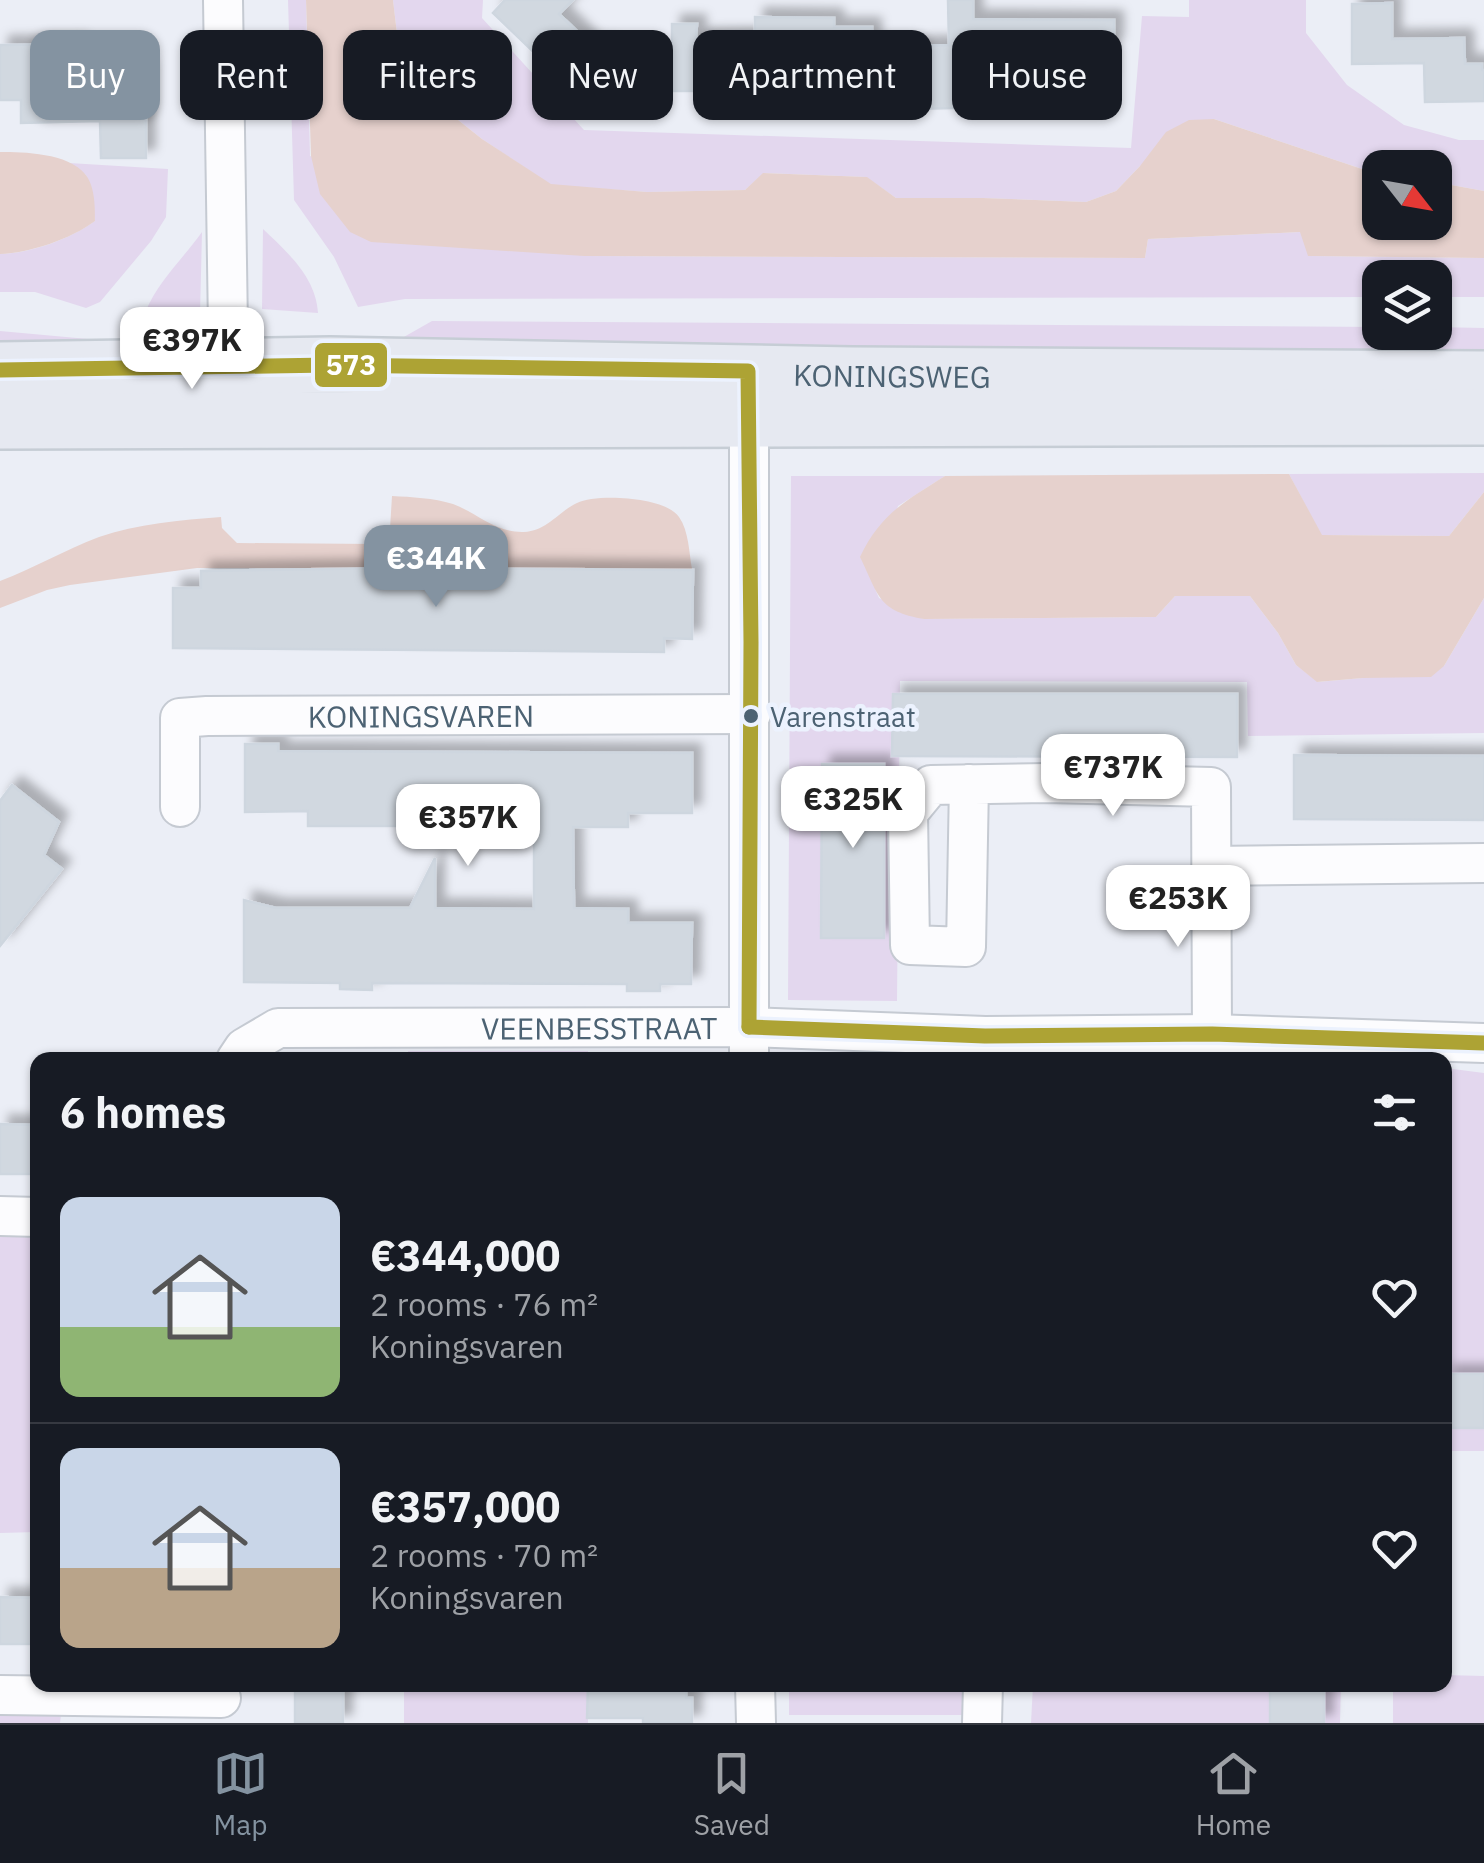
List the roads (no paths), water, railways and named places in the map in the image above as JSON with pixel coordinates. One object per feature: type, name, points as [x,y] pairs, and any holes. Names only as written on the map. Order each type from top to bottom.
[{"type":"main road","name":"KONINGSWEG","points":[[0,370],[330,365],[749,395],[1484,417]]},
{"type":"main road","name":"KONINGSWEG","points":[[0,420],[344,422],[749,395],[872,375],[1484,379]]},
{"type":"street","points":[[223,0],[228,328],[225,419]]},
{"type":"street","points":[[749,395],[749,1043]]},
{"type":"street","name":"KONINGSVAREN","points":[[180,806],[180,718],[750,714]]},
{"type":"street","points":[[969,784],[1212,786],[1212,1034]]},
{"type":"street","points":[[1212,866],[1484,863]]},
{"type":"street","name":"VEENBESSTRAAT","points":[[241,1052],[278,1028],[749,1043],[1212,1034],[1484,1043]]},
{"type":"street","points":[[0,1216],[30,1217]]},
{"type":"street","points":[[755,1692],[756,1723]]},
{"type":"street","points":[[982,1692],[982,1723]]},
{"type":"street","points":[[0,1695],[221,1702]]},
{"type":"place","name":"Varenstraat","points":[[751,716]]}]
